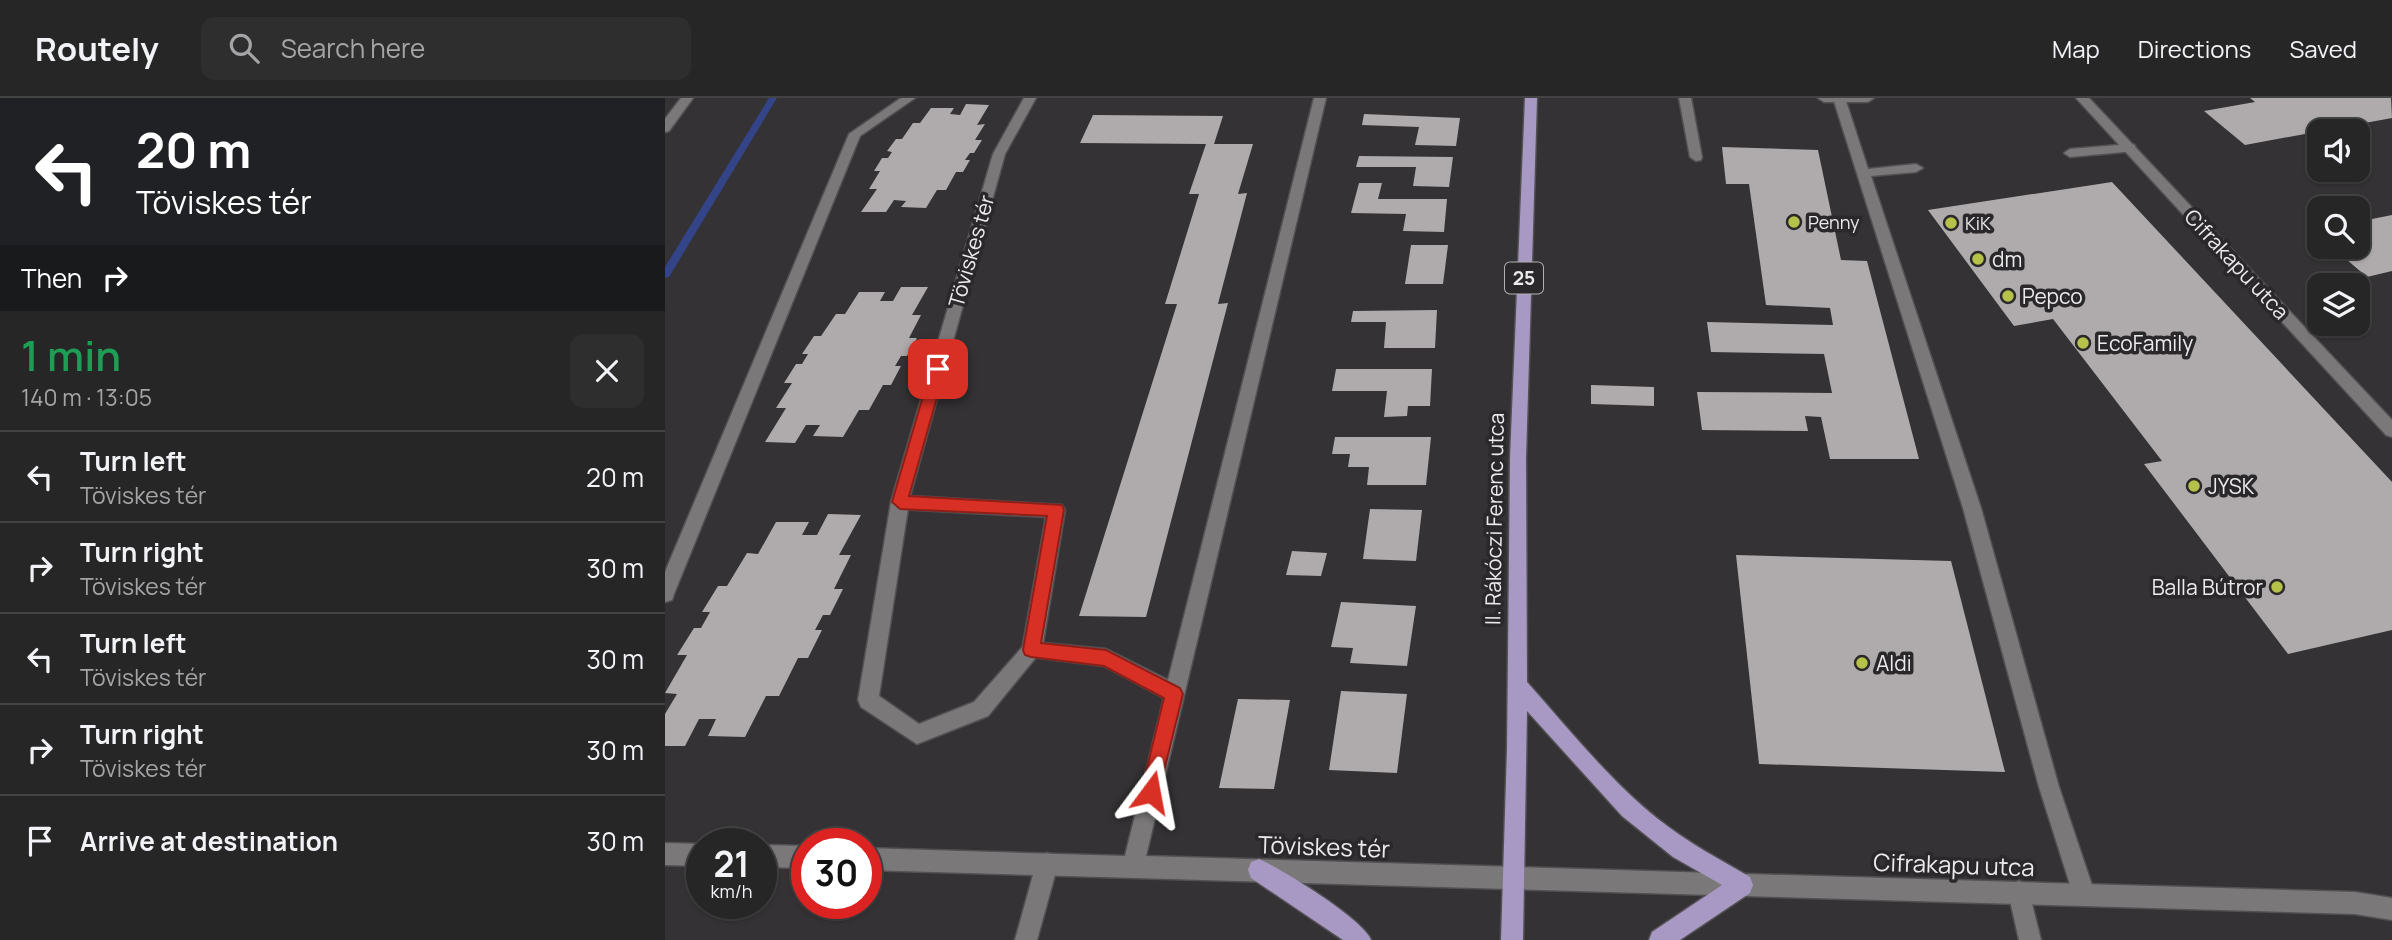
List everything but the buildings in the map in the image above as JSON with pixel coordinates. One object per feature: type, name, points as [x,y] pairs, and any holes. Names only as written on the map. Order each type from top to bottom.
[{"type":"main road","name":"II. Rákóczi Ferenc utca","points":[[1513,940],[1518,458],[1531,98]]},
{"type":"main road","points":[[1516,684],[1627,804],[1672,843],[1742,885],[1660,940]]},
{"type":"main road","points":[[1259,870],[1341,923],[1360,940]]},
{"type":"street","points":[[665,128],[687,98]]},
{"type":"street","points":[[665,594],[855,134],[909,98]]},
{"type":"street","name":"Töviskes tér","points":[[1030,98],[999,154],[900,502],[868,700],[917,734],[981,709],[1031,650]]},
{"type":"street","points":[[1133,866],[1320,98]]},
{"type":"street","points":[[1685,98],[1696,157]]},
{"type":"street","points":[[1824,98],[1868,98]]},
{"type":"street","points":[[1839,98],[1972,508],[2049,787],[2084,894]]},
{"type":"street","name":"Cifrakapu utca","points":[[2082,98],[2392,431]]},
{"type":"street","points":[[2070,153],[2130,148]]},
{"type":"street","points":[[1863,173],[1916,168]]},
{"type":"street","points":[[900,502],[1056,510],[1031,650],[1106,658],[1174,694]]},
{"type":"street","points":[[665,854],[686,855]]},
{"type":"street","name":"Töviskes tér","points":[[882,859],[1514,877]]},
{"type":"street","points":[[1026,940],[1047,864]]},
{"type":"street","name":"Cifrakapu utca","points":[[1514,877],[2355,903],[2392,909]]},
{"type":"street","points":[[2019,892],[2030,940]]},
{"type":"waterway","points":[[665,275],[773,98]]},
{"type":"place","name":"Penny","points":[[1794,222]]},
{"type":"place","name":"KiK","points":[[1951,223]]},
{"type":"place","name":"dm","points":[[1978,259]]},
{"type":"place","name":"Pepco","points":[[2008,296]]},
{"type":"place","name":"EcoFamily","points":[[2083,343]]},
{"type":"place","name":"JYSK","points":[[2194,486]]},
{"type":"place","name":"Balla Bútror","points":[[2277,587]]},
{"type":"place","name":"Aldi","points":[[1862,663]]},
{"type":"route","points":[[938,369],[900,502],[1056,510],[1031,650],[1106,658],[1174,694],[1151,792]]}]
